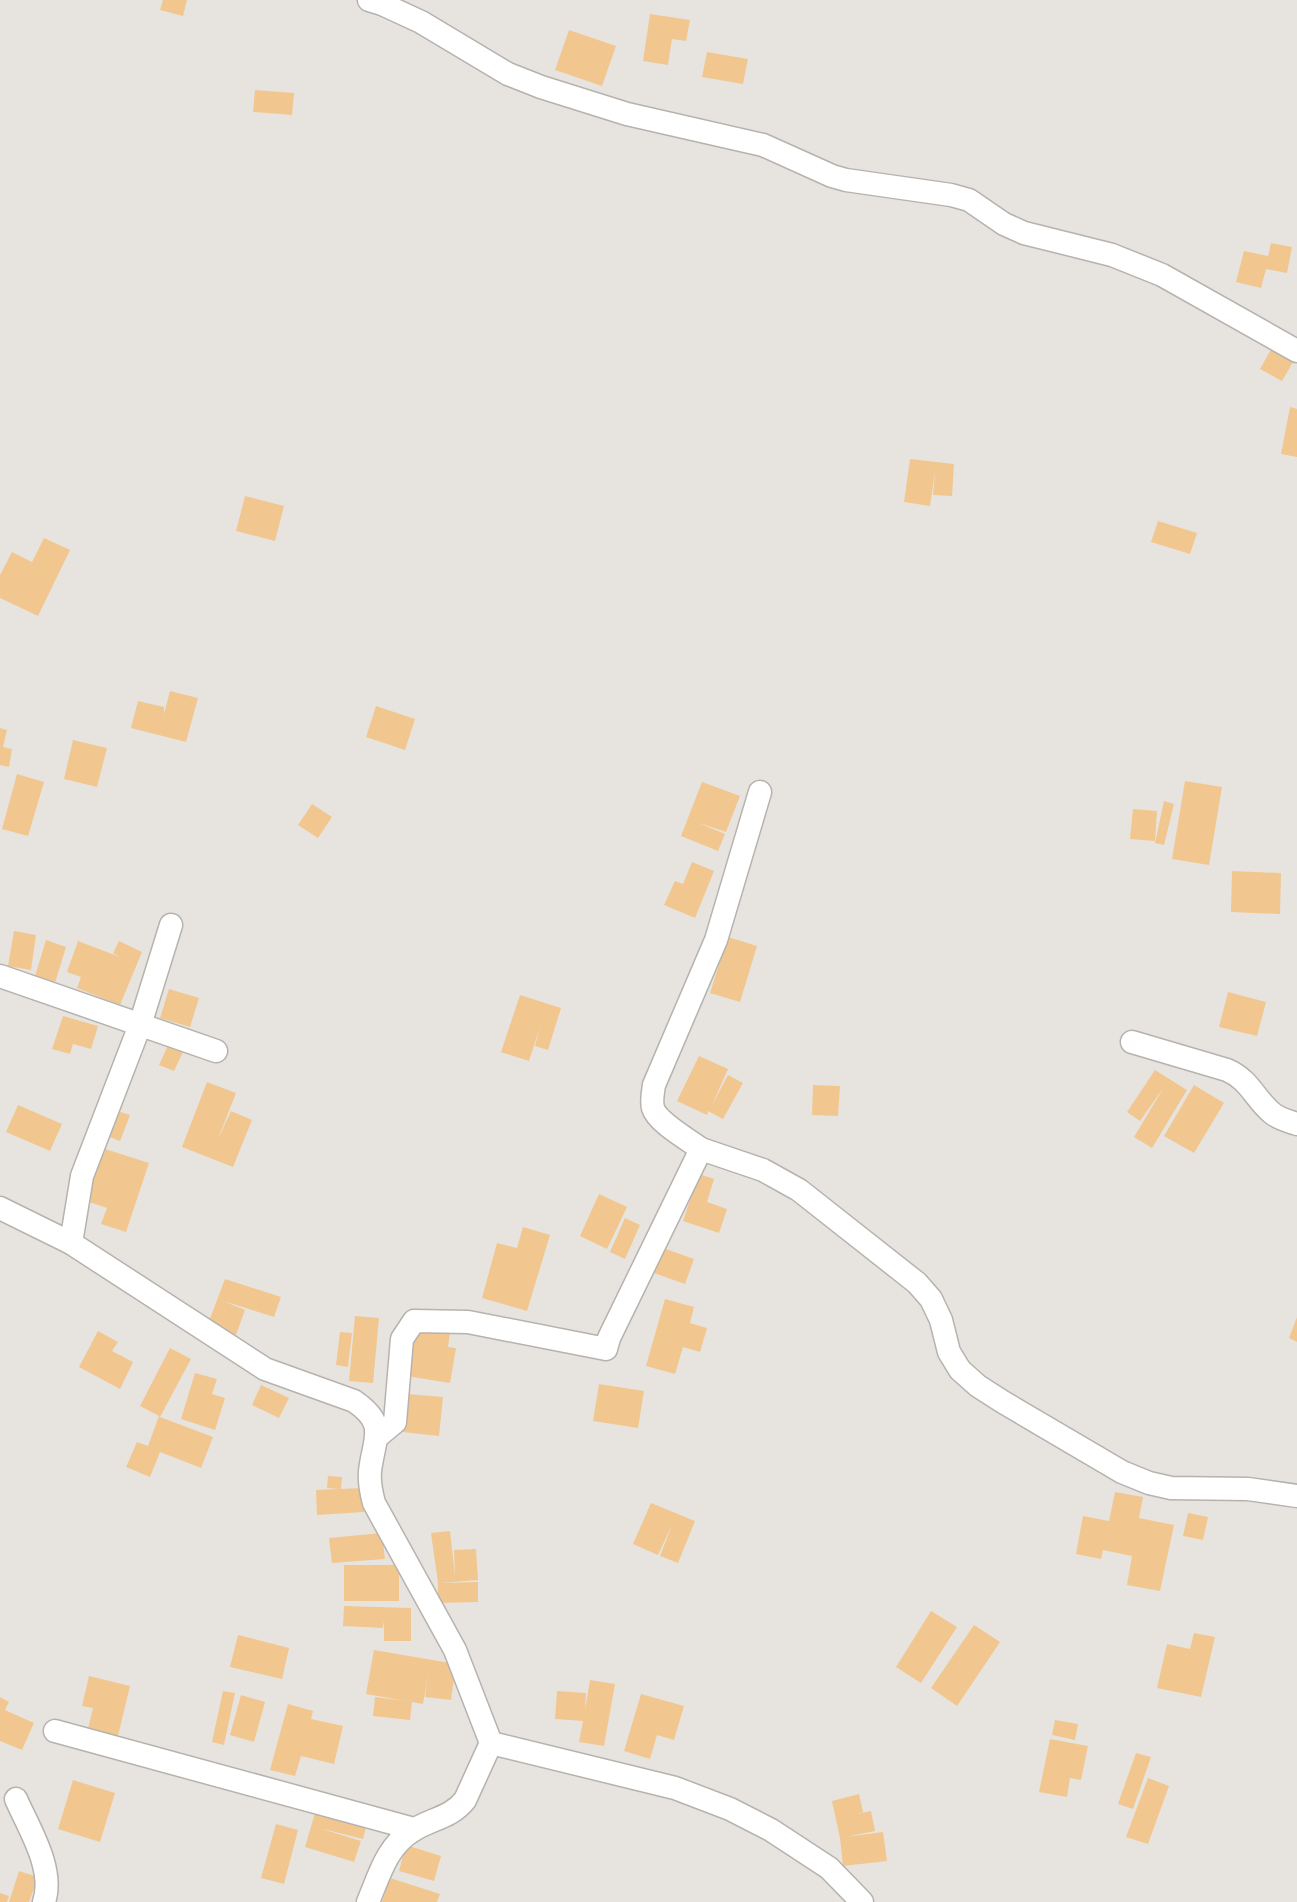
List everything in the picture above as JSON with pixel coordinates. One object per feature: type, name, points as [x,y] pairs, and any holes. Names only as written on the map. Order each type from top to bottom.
[{"type":"street","points":[[369,0],[421,22],[508,74],[540,87],[627,114],[763,145],[832,176],[846,180],[951,195],[969,200],[1004,224],[1024,232],[1112,255],[1162,275],[1297,351]]},
{"type":"street","points":[[760,792],[716,940],[654,1085],[652,1098],[653,1108],[657,1117],[701,1149],[763,1170],[799,1190],[917,1283],[931,1300],[941,1320],[949,1352],[960,1370],[978,1386],[1003,1402],[1122,1472],[1149,1483],[1171,1488],[1248,1489],[1297,1496]]},
{"type":"street","points":[[71,1242],[82,1176],[140,1025],[171,925]]},
{"type":"street","points":[[0,976],[216,1051]]},
{"type":"street","points":[[1132,1042],[1239,1075],[1272,1114],[1297,1124]]},
{"type":"street","points":[[377,1437],[395,1422],[402,1339],[414,1321],[468,1322],[606,1349],[609,1338],[701,1149]]},
{"type":"street","points":[[0,1208],[71,1242],[265,1369],[354,1401],[366,1409],[372,1416],[376,1424],[377,1437],[370,1470],[370,1487],[374,1502],[455,1650],[491,1743],[465,1800],[450,1814],[414,1829],[399,1840],[392,1850],[368,1902]]},
{"type":"street","points":[[55,1730],[414,1829]]},
{"type":"street","points":[[491,1743],[675,1788],[723,1806],[771,1830],[806,1851],[829,1868],[862,1902]]},
{"type":"street","points":[[16,1799],[45,1866],[48,1879],[47,1894],[44,1902]]},
{"type":"building","points":[[163,0],[187,0],[183,16],[160,10]]},
{"type":"building","points":[[650,14],[690,20],[686,41],[672,39],[668,65],[643,61]]},
{"type":"building","points":[[569,30],[616,46],[602,86],[555,70]]},
{"type":"building","points":[[707,52],[748,59],[743,84],[702,77]]},
{"type":"building","points":[[255,90],[294,93],[292,115],[253,112]]},
{"type":"building","points":[[1271,243],[1292,247],[1287,273],[1266,269],[1261,288],[1236,282],[1244,251],[1268,256]]},
{"type":"building","points":[[1274,344],[1296,357],[1282,381],[1260,369]]},
{"type":"building","points":[[1290,407],[1297,409],[1297,457],[1281,454]]},
{"type":"building","points":[[910,459],[954,464],[952,496],[933,495],[935,471],[930,506],[904,502]]},
{"type":"building","points":[[245,496],[284,506],[275,541],[236,531]]},
{"type":"building","points":[[1158,521],[1197,533],[1190,554],[1151,542]]},
{"type":"building","points":[[44,538],[70,550],[38,616],[0,598],[0,575],[12,552],[32,562]]},
{"type":"building","points":[[170,691],[198,698],[186,742],[131,728],[138,701],[164,707],[164,714]]},
{"type":"building","points":[[376,706],[415,719],[405,750],[366,737]]},
{"type":"building","points":[[0,728],[7,730],[3,747],[12,749],[9,767],[0,765]]},
{"type":"building","points":[[73,740],[107,748],[97,787],[64,779]]},
{"type":"building","points":[[17,774],[44,782],[28,836],[2,829]]},
{"type":"building","points":[[1185,781],[1222,787],[1209,865],[1172,859]]},
{"type":"building","points":[[702,782],[740,796],[726,832],[699,823],[725,834],[718,851],[681,836]]},
{"type":"building","points":[[1164,801],[1174,804],[1164,845],[1155,843]]},
{"type":"building","points":[[312,804],[332,817],[318,838],[298,825]]},
{"type":"building","points":[[1133,809],[1157,811],[1155,841],[1130,839]]},
{"type":"building","points":[[692,862],[714,871],[695,918],[664,905],[675,881],[683,884]]},
{"type":"building","points":[[1232,871],[1281,873],[1280,914],[1231,912]]},
{"type":"building","points":[[14,931],[36,935],[31,970],[8,966]]},
{"type":"building","points":[[728,937],[757,946],[740,1002],[710,993]]},
{"type":"building","points":[[46,940],[66,947],[55,983],[35,976]]},
{"type":"building","points":[[78,941],[120,957],[113,953],[119,941],[142,952],[120,1005],[77,988],[81,977],[67,972]]},
{"type":"building","points":[[169,989],[199,998],[190,1027],[160,1018]]},
{"type":"building","points":[[1228,992],[1266,1002],[1257,1036],[1219,1027]]},
{"type":"building","points":[[520,995],[561,1008],[548,1050],[535,1046],[540,1027],[529,1061],[501,1052]]},
{"type":"building","points":[[63,1016],[98,1026],[91,1049],[73,1044],[70,1054],[52,1049]]},
{"type":"building","points":[[170,1041],[185,1048],[174,1071],[159,1065]]},
{"type":"building","points":[[699,1056],[728,1069],[712,1105],[728,1075],[743,1083],[723,1119],[708,1111],[707,1115],[677,1101]]},
{"type":"building","points":[[1155,1070],[1187,1090],[1152,1148],[1134,1137],[1164,1087],[1140,1121],[1127,1112]]},
{"type":"building","points":[[207,1082],[236,1093],[218,1139],[231,1111],[252,1120],[233,1167],[182,1147]]},
{"type":"building","points":[[813,1085],[840,1086],[838,1116],[812,1115]]},
{"type":"building","points":[[1194,1085],[1224,1103],[1194,1153],[1164,1136]]},
{"type":"building","points":[[18,1105],[62,1124],[50,1151],[6,1132]]},
{"type":"building","points":[[114,1110],[130,1115],[120,1141],[104,1135]]},
{"type":"building","points":[[102,1148],[149,1163],[126,1232],[101,1224],[107,1208],[86,1201]]},
{"type":"building","points":[[699,1174],[714,1179],[707,1202],[727,1209],[719,1233],[683,1221]]},
{"type":"building","points":[[599,1194],[627,1207],[607,1249],[580,1236]]},
{"type":"building","points":[[625,1218],[640,1225],[625,1259],[610,1252]]},
{"type":"building","points":[[523,1227],[550,1235],[527,1311],[482,1298],[497,1243],[517,1248]]},
{"type":"building","points":[[663,1248],[694,1259],[685,1284],[654,1273]]},
{"type":"building","points":[[225,1279],[281,1297],[274,1317],[223,1301],[245,1310],[236,1335],[208,1324]]},
{"type":"building","points":[[665,1299],[694,1307],[690,1323],[707,1328],[700,1352],[683,1347],[675,1374],[646,1366]]},
{"type":"building","points":[[355,1316],[379,1318],[373,1383],[349,1381]]},
{"type":"building","points":[[1297,1317],[1297,1342],[1289,1338]]},
{"type":"building","points":[[414,1327],[450,1332],[448,1347],[456,1348],[450,1383],[406,1376]]},
{"type":"building","points":[[98,1331],[118,1342],[112,1351],[133,1362],[120,1389],[79,1367]]},
{"type":"building","points":[[340,1332],[352,1333],[348,1367],[336,1365]]},
{"type":"building","points":[[170,1348],[191,1359],[160,1417],[213,1437],[201,1468],[160,1452],[150,1477],[126,1467],[137,1442],[148,1446],[159,1416],[140,1406]]},
{"type":"building","points":[[195,1373],[217,1379],[212,1394],[225,1398],[215,1430],[181,1419]]},
{"type":"building","points":[[599,1384],[644,1391],[638,1428],[593,1421]]},
{"type":"building","points":[[261,1385],[289,1398],[279,1418],[252,1405]]},
{"type":"building","points":[[407,1394],[443,1397],[439,1436],[403,1432]]},
{"type":"building","points":[[328,1476],[342,1477],[341,1489],[363,1488],[364,1512],[317,1515],[316,1490],[339,1489],[327,1488]]},
{"type":"building","points":[[1115,1492],[1143,1497],[1139,1518],[1174,1525],[1160,1591],[1127,1585],[1132,1556],[1103,1550],[1101,1559],[1076,1554],[1083,1516],[1109,1521]]},
{"type":"building","points":[[651,1503],[695,1521],[678,1563],[660,1556],[672,1525],[658,1555],[633,1544]]},
{"type":"building","points":[[1188,1513],[1208,1517],[1203,1540],[1183,1536]]},
{"type":"building","points":[[450,1531],[455,1576],[454,1550],[476,1549],[478,1580],[440,1583],[478,1582],[478,1602],[438,1603],[438,1583],[431,1533]]},
{"type":"building","points":[[382,1533],[385,1559],[332,1563],[329,1538]]},
{"type":"building","points":[[344,1565],[399,1565],[399,1601],[344,1601]]},
{"type":"building","points":[[344,1606],[411,1608],[411,1641],[384,1641],[384,1620],[383,1628],[343,1626]]},
{"type":"building","points":[[931,1611],[957,1627],[921,1683],[896,1667]]},
{"type":"building","points":[[974,1625],[1000,1642],[957,1706],[931,1688]]},
{"type":"building","points":[[1194,1633],[1215,1637],[1201,1697],[1157,1688],[1167,1644],[1190,1649]]},
{"type":"building","points":[[238,1635],[289,1648],[282,1679],[230,1667]]},
{"type":"building","points":[[374,1650],[456,1664],[451,1700],[425,1697],[428,1675],[423,1704],[412,1702],[410,1720],[373,1716],[375,1697],[406,1701],[366,1694]]},
{"type":"building","points":[[89,1676],[130,1686],[117,1740],[87,1733],[93,1708],[82,1706]]},
{"type":"building","points":[[590,1680],[615,1684],[604,1746],[579,1742],[583,1721],[555,1719],[557,1691],[586,1693],[585,1710]]},
{"type":"building","points":[[223,1691],[235,1693],[224,1745],[212,1742]]},
{"type":"building","points":[[641,1694],[684,1706],[674,1740],[657,1735],[650,1759],[624,1751]]},
{"type":"building","points":[[241,1695],[265,1702],[254,1742],[230,1735]]},
{"type":"building","points":[[0,1697],[9,1702],[5,1710],[34,1723],[22,1750],[0,1741]]},
{"type":"building","points":[[288,1704],[313,1711],[311,1719],[343,1726],[334,1764],[301,1756],[295,1776],[270,1770]]},
{"type":"building","points":[[1055,1720],[1078,1724],[1075,1740],[1052,1735]]},
{"type":"building","points":[[1050,1739],[1088,1746],[1081,1780],[1070,1778],[1067,1797],[1039,1792]]},
{"type":"building","points":[[1136,1753],[1151,1757],[1133,1809],[1118,1804]]},
{"type":"building","points":[[1148,1778],[1169,1786],[1148,1844],[1126,1837]]},
{"type":"building","points":[[73,1780],[115,1793],[100,1842],[58,1829]]},
{"type":"building","points":[[859,1794],[863,1812],[856,1814],[871,1811],[875,1831],[846,1837],[883,1832],[887,1861],[843,1866],[840,1838],[832,1801]]},
{"type":"building","points":[[317,1806],[368,1819],[363,1839],[319,1828],[361,1841],[354,1862],[305,1847]]},
{"type":"building","points":[[276,1824],[298,1830],[284,1884],[261,1878]]},
{"type":"building","points":[[406,1845],[441,1856],[434,1881],[399,1871]]},
{"type":"building","points":[[19,1871],[38,1877],[29,1902],[9,1902]]},
{"type":"building","points":[[390,1878],[440,1894],[437,1902],[382,1902]]},
{"type":"building","points":[[0,1893],[9,1896],[7,1902],[0,1902]]}]
